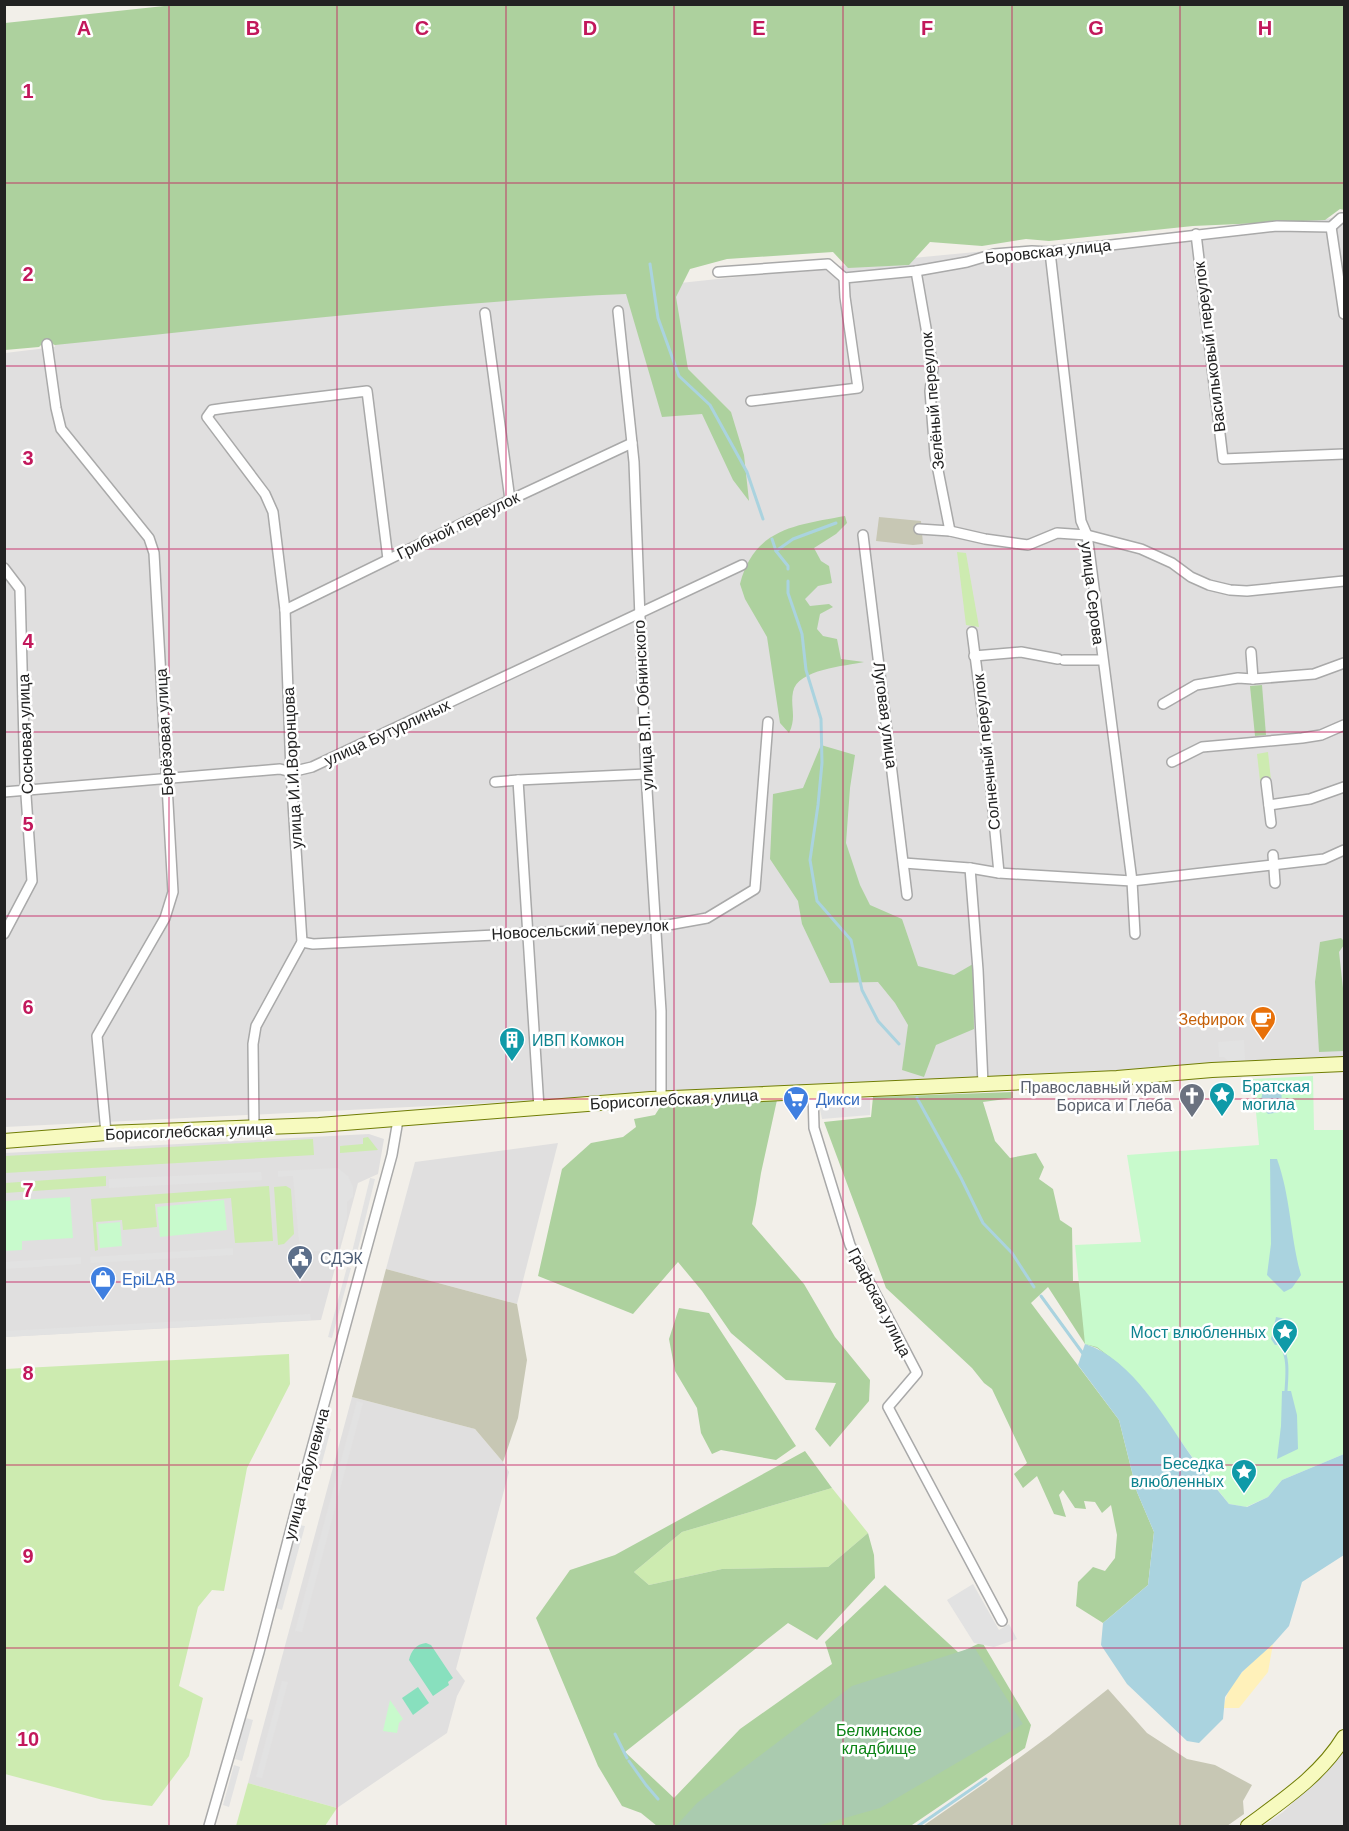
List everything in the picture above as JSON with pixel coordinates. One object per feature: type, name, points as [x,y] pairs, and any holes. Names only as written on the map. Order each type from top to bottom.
[{"type":"street","points":[[1344,218],[1331,227],[1344,314]]},
{"type":"street","name":"Боровская улица","points":[[844,278],[916,271],[967,262],[994,254],[1050,252],[1278,226],[1331,227]]},
{"type":"street","name":"Васильковый переулок","points":[[1196,234],[1222,459],[1344,454]]},
{"type":"street","name":"улица Серова","points":[[1050,252],[1081,521],[1087,536],[1131,881],[1135,934]]},
{"type":"street","points":[[718,272],[828,264],[844,278],[858,387],[751,401]]},
{"type":"street","name":"Зелёный переулок","points":[[916,271],[933,368],[930,391],[935,455],[950,531]]},
{"type":"street","name":"улица В.П. Обнинского","points":[[618,311],[632,443],[646,774],[661,1011],[661,1099]]},
{"type":"street","points":[[485,313],[510,500]]},
{"type":"street","name":"Берёзовая улица","points":[[47,344],[61,429],[149,538],[154,553],[173,892],[165,918],[97,1036],[106,1133]]},
{"type":"street","name":"улица И.И.Воронцова","points":[[302,942],[291,772],[285,610],[273,512],[265,494],[207,417],[212,410],[367,391],[388,559]]},
{"type":"street","name":"Грибной переулок","points":[[285,610],[632,443]]},
{"type":"street","points":[[920,529],[950,531],[1029,545],[1057,533],[1087,536],[1141,549],[1172,563],[1191,577],[1209,585],[1230,590],[1247,591],[1344,581]]},
{"type":"street","name":"Луговая улица","points":[[863,535],[907,895]]},
{"type":"street","name":"улица Бутурлиных","points":[[4,792],[280,769],[291,772],[312,767],[742,565]]},
{"type":"street","name":"Сосновая улица","points":[[4,568],[21,589],[26,790],[32,881],[4,934]]},
{"type":"street","name":"Солнечный переулок","points":[[972,632],[987,748],[999,873]]},
{"type":"street","points":[[974,656],[1021,652],[1061,659],[1102,660]]},
{"type":"street","points":[[1251,652],[1253,679]]},
{"type":"street","points":[[1163,704],[1196,685],[1238,678],[1314,675],[1344,663]]},
{"type":"street","name":"Новосельский переулок","points":[[302,942],[313,944],[657,927],[707,918],[755,889],[768,722]]},
{"type":"street","points":[[1172,762],[1202,747],[1321,735],[1344,725]]},
{"type":"street","points":[[1262,742],[1263,752]]},
{"type":"street","points":[[495,782],[646,774]]},
{"type":"street","points":[[518,780],[539,1108]]},
{"type":"street","points":[[1266,782],[1271,823]]},
{"type":"street","points":[[1269,804],[1310,799],[1344,787]]},
{"type":"street","points":[[904,863],[970,868],[999,873],[1131,881],[1324,859],[1344,850]]},
{"type":"street","points":[[1273,855],[1275,883]]},
{"type":"street","points":[[970,868],[978,970],[983,1084]]},
{"type":"street","points":[[254,1129],[253,1044],[256,1026],[302,942]]},
{"type":"street","name":"Борисоглебская улица","points":[[4,1141],[106,1133],[254,1129],[398,1120],[661,1099],[1117,1078],[1212,1070],[1344,1064]]},
{"type":"street","name":"Графская улица","points":[[813,1092],[814,1128],[850,1245],[917,1373],[888,1407],[1002,1621]]},
{"type":"street","name":"улица Табулевича","points":[[209,1827],[259,1652],[392,1155],[398,1120]]},
{"type":"street","points":[[1248,1827],[1305,1782],[1333,1754],[1344,1737]]},
{"type":"shaded area","points":[[1344,217],[1344,1058],[1076,1074],[5,1127],[5,353],[55,347],[53,331],[550,297],[923,257]]},
{"type":"shaded area","points":[[879,517],[921,521],[923,544],[876,541]]},
{"type":"shaded area","points":[[1244,1040],[1245,1060],[1228,1061],[1224,1057],[1219,1057],[1218,1042]]},
{"type":"shaded area","points":[[870,1099],[870,1115],[822,1119],[818,1100]]},
{"type":"shaded area","points":[[369,1134],[384,1139],[378,1174],[358,1183],[321,1320],[5,1337],[5,1153]]},
{"type":"shaded area","points":[[558,1143],[517,1304],[386,1269],[415,1162]]},
{"type":"shaded area","points":[[338,1168],[348,1176],[353,1187],[353,1197],[347,1202],[347,1217],[338,1250],[300,1252],[293,1176],[278,1177],[278,1171]]},
{"type":"shaded area","points":[[261,1172],[262,1180],[109,1188],[109,1179]]},
{"type":"shaded area","points":[[370,1178],[375,1179],[357,1253],[352,1252]]},
{"type":"shaded area","points":[[233,1248],[233,1255],[91,1263],[90,1257]]},
{"type":"shaded area","points":[[81,1257],[81,1264],[5,1269],[5,1262]]},
{"type":"shaded area","points":[[347,1267],[351,1268],[332,1338],[328,1337]]},
{"type":"shaded area","points":[[386,1269],[517,1304],[527,1360],[518,1418],[503,1462],[475,1429],[352,1397]]},
{"type":"shaded area","points":[[310,1314],[311,1320],[5,1337],[5,1331]]},
{"type":"shaded area","points":[[352,1397],[475,1429],[509,1472],[456,1669],[465,1681],[457,1696],[447,1733],[337,1808],[248,1783]]},
{"type":"shaded area","points":[[357,1401],[363,1403],[302,1632],[295,1631]]},
{"type":"shaded area","points":[[325,1427],[331,1429],[320,1470],[313,1469]]},
{"type":"shaded area","points":[[298,1525],[305,1526],[282,1610],[276,1608]]},
{"type":"shaded area","points":[[973,1584],[999,1630],[1009,1624],[1017,1639],[994,1647],[974,1643],[947,1600]]},
{"type":"shaded area","points":[[282,1681],[288,1682],[262,1778],[256,1777]]},
{"type":"shaded area","points":[[1108,1689],[1147,1733],[1187,1759],[1215,1765],[1252,1785],[1243,1801],[1244,1814],[1227,1826],[923,1826],[1049,1736]]},
{"type":"shaded area","points":[[246,1718],[253,1720],[242,1761],[235,1759]]},
{"type":"shaded area","points":[[1344,1749],[1344,1826],[1263,1826],[1301,1795]]},
{"type":"shaded area","points":[[234,1765],[240,1767],[229,1807],[223,1805]]},
{"type":"green space","points":[[183,4],[1344,5],[1344,210],[1340,209],[1325,220],[1193,226],[1049,241],[1026,239],[982,246],[930,242],[909,265],[848,268],[833,252],[727,259],[690,269],[676,297],[688,369],[731,412],[744,455],[749,501],[733,480],[702,414],[662,417],[626,294],[411,309],[55,345],[45,341],[39,347],[5,350],[5,23]]},
{"type":"green space","points":[[845,516],[847,523],[836,534],[814,548],[821,561],[829,566],[832,583],[818,586],[805,599],[810,606],[829,604],[833,607],[820,614],[817,629],[823,636],[837,639],[841,659],[864,662],[812,673],[796,684],[792,697],[793,722],[789,733],[780,723],[767,637],[745,599],[740,584],[747,565],[767,540],[794,527]]},
{"type":"green space","points":[[957,552],[966,553],[979,627],[966,625]]},
{"type":"green space","points":[[1262,685],[1266,735],[1255,736],[1250,686]]},
{"type":"green space","points":[[821,745],[855,755],[846,843],[860,885],[870,905],[902,919],[918,966],[954,975],[973,964],[974,1029],[936,1045],[924,1077],[902,1070],[908,1025],[895,1003],[878,982],[830,983],[802,924],[798,901],[770,859],[773,794],[803,788]]},
{"type":"green space","points":[[1268,752],[1271,780],[1260,781],[1257,754]]},
{"type":"green space","points":[[1341,938],[1344,941],[1339,952],[1344,997],[1344,1051],[1319,1052],[1315,982],[1320,942]]},
{"type":"green space","points":[[1313,1076],[1314,1130],[1344,1130],[1344,1454],[1282,1480],[1268,1497],[1246,1507],[1229,1504],[1146,1392],[1120,1365],[1097,1347],[1085,1344],[1075,1245],[1141,1242],[1127,1155],[1259,1145],[1253,1079]]},
{"type":"green space","points":[[1013,1092],[1013,1098],[983,1102],[995,1141],[1010,1158],[1036,1153],[1044,1167],[1039,1179],[1053,1189],[1060,1220],[1072,1228],[1073,1281],[1104,1281],[1146,1392],[1120,1365],[1097,1348],[1085,1344],[1048,1287],[1031,1303],[1119,1420],[1137,1492],[1154,1532],[1148,1585],[1103,1623],[1076,1606],[1078,1582],[1093,1567],[1105,1571],[1115,1558],[1117,1535],[1111,1505],[1102,1513],[1095,1502],[1084,1501],[1086,1509],[1075,1508],[1063,1490],[1059,1495],[1066,1517],[1054,1514],[1037,1476],[1023,1488],[1014,1474],[1027,1463],[992,1389],[886,1288],[824,1122],[871,1117],[873,1097]]},
{"type":"green space","points":[[777,1100],[752,1224],[804,1284],[835,1337],[870,1380],[869,1401],[830,1447],[815,1429],[836,1383],[786,1380],[731,1333],[702,1291],[678,1262],[633,1314],[538,1276],[562,1169],[591,1143],[623,1137],[636,1127],[634,1119],[655,1115],[662,1104]]},
{"type":"green space","points":[[368,1137],[378,1150],[340,1153],[340,1146],[363,1144],[363,1138]]},
{"type":"green space","points":[[313,1139],[314,1155],[5,1173],[5,1156]]},
{"type":"green space","points":[[106,1176],[106,1186],[5,1193],[5,1183]]},
{"type":"green space","points":[[269,1186],[273,1241],[235,1243],[231,1198],[155,1204],[157,1227],[123,1230],[122,1220],[96,1222],[98,1250],[95,1251],[91,1199]]},
{"type":"green space","points":[[286,1186],[291,1189],[294,1234],[284,1244],[278,1245],[274,1187]]},
{"type":"green space","points":[[70,1197],[73,1238],[22,1241],[22,1250],[5,1251],[5,1201]]},
{"type":"green space","points":[[224,1200],[227,1230],[160,1237],[157,1207]]},
{"type":"green space","points":[[120,1222],[122,1246],[100,1248],[98,1224]]},
{"type":"green space","points":[[679,1308],[709,1313],[796,1446],[776,1460],[721,1450],[712,1454],[701,1433],[697,1408],[675,1371],[669,1339]]},
{"type":"green space","points":[[289,1354],[290,1384],[247,1468],[224,1591],[212,1590],[198,1607],[179,1686],[203,1698],[189,1756],[152,1806],[103,1800],[5,1774],[5,1369]]},
{"type":"green space","points":[[805,1451],[832,1488],[682,1532],[634,1572],[649,1585],[722,1569],[828,1567],[868,1533],[874,1555],[875,1578],[817,1640],[788,1623],[625,1752],[674,1798],[740,1729],[832,1664],[825,1642],[885,1585],[959,1653],[982,1642],[1031,1725],[1025,1748],[912,1825],[657,1826],[641,1813],[622,1806],[598,1766],[536,1618],[570,1570],[615,1555]]},
{"type":"green space","points":[[832,1488],[868,1533],[828,1567],[722,1569],[649,1585],[634,1572],[682,1532]]},
{"type":"green space","points":[[426,1643],[431,1645],[453,1678],[448,1682],[449,1685],[433,1696],[409,1660],[415,1648]]},
{"type":"green space","name":"Белкинское кладбище","points":[[974,1647],[1023,1724],[880,1808],[817,1826],[676,1826],[697,1803],[852,1686]]},
{"type":"green space","points":[[418,1687],[429,1703],[413,1715],[402,1698]]},
{"type":"green space","points":[[390,1700],[403,1719],[399,1723],[397,1733],[383,1731]]},
{"type":"green space","points":[[248,1783],[337,1808],[325,1826],[236,1826]]},
{"type":"sand","points":[[1273,1644],[1268,1672],[1239,1708],[1224,1708],[1235,1680]]},
{"type":"water","points":[[1275,1080],[1282,1099],[1279,1112],[1268,1114],[1260,1104],[1264,1087]]},
{"type":"water","points":[[1270,1159],[1277,1159],[1282,1174],[1301,1275],[1292,1288],[1284,1292],[1267,1275],[1271,1244]]},
{"type":"water","points":[[1276,1317],[1286,1319],[1291,1323],[1291,1339],[1285,1344],[1275,1345],[1271,1339]]},
{"type":"water","points":[[1085,1344],[1102,1351],[1133,1377],[1160,1410],[1198,1466],[1229,1504],[1247,1507],[1268,1497],[1282,1480],[1344,1454],[1344,1555],[1302,1582],[1289,1626],[1242,1672],[1225,1697],[1223,1719],[1199,1743],[1187,1741],[1127,1684],[1101,1645],[1103,1623],[1148,1585],[1154,1532],[1137,1492],[1119,1420],[1078,1365]]},
{"type":"water","points":[[1282,1391],[1291,1391],[1297,1415],[1298,1449],[1277,1459],[1281,1426]]},
{"type":"waterway","points":[[650,264],[658,318],[679,376],[710,405],[747,472],[763,519]]},
{"type":"waterway","points":[[776,551],[793,539],[836,523]]},
{"type":"waterway","points":[[772,539],[776,551],[788,569]]},
{"type":"waterway","points":[[788,581],[788,593],[802,634],[806,670],[821,719],[822,763],[810,860],[817,901],[851,940],[862,990],[878,1021],[899,1044]]},
{"type":"waterway","points":[[917,1098],[983,1223],[1012,1253],[1034,1287]]},
{"type":"waterway","points":[[1041,1296],[1084,1355]]},
{"type":"waterway","points":[[1281,1344],[1286,1361],[1286,1391]]},
{"type":"waterway","points":[[615,1734],[627,1758]]},
{"type":"waterway","points":[[629,1761],[658,1799]]},
{"type":"waterway","points":[[918,1826],[986,1779]]},
{"type":"place","name":"Зефирок","points":[[1263,1042]]},
{"type":"place","name":"ИВП Комкон","points":[[512,1063]]},
{"type":"place","name":"Братская могила","points":[[1222,1118]]},
{"type":"place","name":"Православный храм Бориса и Глеба","points":[[1192,1119]]},
{"type":"place","name":"Дикси","points":[[796,1122]]},
{"type":"place","name":"СДЭК","points":[[300,1281]]},
{"type":"place","name":"EpiLAB","points":[[103,1302]]},
{"type":"place","name":"Мост влюбленных","points":[[1285,1355]]},
{"type":"place","name":"Беседка влюбленных","points":[[1244,1495]]}]
